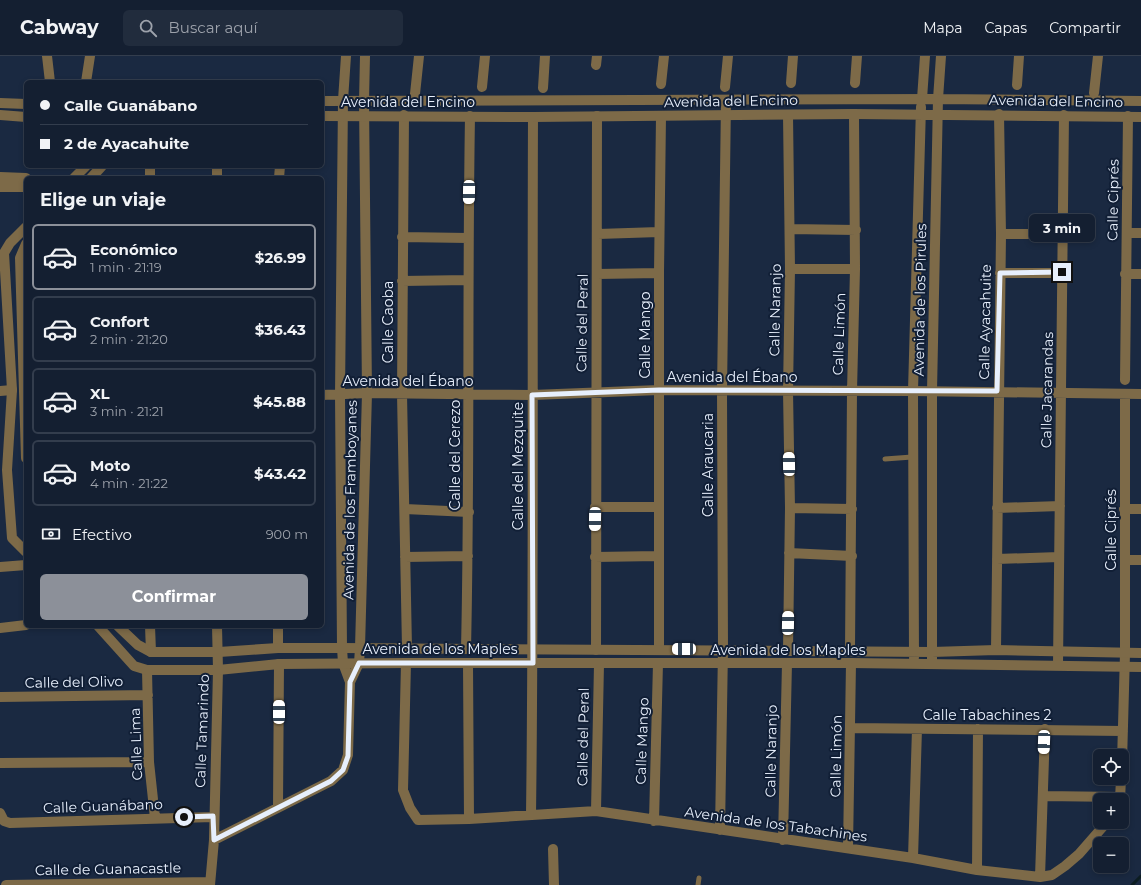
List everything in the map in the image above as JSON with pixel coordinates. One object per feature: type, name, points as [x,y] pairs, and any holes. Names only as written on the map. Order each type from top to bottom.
[{"type":"street","points":[[47,56],[50,80]]},
{"type":"street","points":[[86,80],[90,56]]},
{"type":"street","name":"Avenida de los Framboyanes","points":[[214,840],[331,781],[343,770],[348,756],[350,682],[343,663],[342,648],[340,394],[343,100],[346,56]]},
{"type":"street","name":"Avenida de los Framboyanes","points":[[350,682],[359,663],[360,648],[367,393],[364,101],[365,56]]},
{"type":"street","points":[[415,94],[419,56]]},
{"type":"street","points":[[482,87],[485,56]]},
{"type":"street","points":[[543,88],[546,56]]},
{"type":"street","points":[[661,84],[664,56]]},
{"type":"street","points":[[725,88],[728,56]]},
{"type":"street","points":[[791,83],[793,56]]},
{"type":"street","points":[[855,83],[857,56]]},
{"type":"street","name":"Avenida de los Pirules","points":[[914,664],[912,390],[920,114],[925,56]]},
{"type":"street","name":"Avenida de los Pirules","points":[[931,664],[932,391],[936,114],[941,56]]},
{"type":"street","points":[[1017,85],[1019,56]]},
{"type":"street","points":[[1094,93],[1098,56]]},
{"type":"street","name":"Avenida del Encino","points":[[324,101],[726,101],[938,99],[1141,101]]},
{"type":"street","name":"Calle Araucaria","points":[[720,830],[723,649],[722,390],[726,101]]},
{"type":"street","points":[[0,103],[24,104]]},
{"type":"street","name":"Calle Limón","points":[[850,650],[852,556],[852,391],[856,230],[854,114]]},
{"type":"street","name":"Avenida del Encino","points":[[324,116],[404,115],[533,117],[999,114],[1141,117]]},
{"type":"street","name":"Calle Ayacahuite","points":[[996,650],[997,391],[1000,273],[999,114]]},
{"type":"street","points":[[0,115],[24,118]]},
{"type":"street","name":"Calle Caoba","points":[[404,115],[402,394],[407,648]]},
{"type":"street","name":"Calle Naranjo","points":[[788,115],[790,229],[788,391],[790,553],[788,650]]},
{"type":"street","name":"Calle Jacarandas","points":[[1058,665],[1064,115]]},
{"type":"street","name":"Calle del Cerezo","points":[[466,649],[469,512],[468,238],[470,116]]},
{"type":"street","name":"Calle del Peral","points":[[596,650],[595,392],[598,234],[597,116]]},
{"type":"street","name":"Calle Mango","points":[[659,649],[659,232],[661,116]]},
{"type":"street","name":"Calle Ciprés","points":[[1125,380],[1125,274],[1127,233],[1128,116]]},
{"type":"street","name":"Calle del Mezquite","points":[[530,815],[534,648],[532,395],[533,117]]},
{"type":"street","points":[[76,176],[84,168]]},
{"type":"street","points":[[93,176],[100,168]]},
{"type":"street","points":[[0,177],[24,178]]},
{"type":"street","points":[[0,187],[24,187]]},
{"type":"street","points":[[24,229],[10,242],[2,253],[4,320],[12,390],[4,470],[12,538],[24,550]]},
{"type":"street","points":[[790,229],[856,230]]},
{"type":"street","points":[[598,234],[659,232]]},
{"type":"street","points":[[1127,233],[1141,234]]},
{"type":"street","points":[[1000,234],[1063,234]]},
{"type":"street","points":[[402,237],[468,238]]},
{"type":"street","points":[[24,249],[20,258],[24,371]]},
{"type":"street","points":[[790,269],[855,269]]},
{"type":"street","points":[[1000,273],[1062,272]]},
{"type":"street","points":[[597,274],[659,273]]},
{"type":"street","points":[[1125,274],[1141,274]]},
{"type":"street","points":[[402,281],[468,280]]},
{"type":"street","points":[[0,391],[12,390]]},
{"type":"street","name":"Avenida del Ébano","points":[[324,395],[367,393],[532,395],[659,390],[912,390],[997,391],[1061,394],[1141,394]]},
{"type":"street","name":"Calle Ciprés","points":[[1125,394],[1125,666]]},
{"type":"street","points":[[997,508],[1060,506]]},
{"type":"street","points":[[596,507],[658,507]]},
{"type":"street","points":[[405,508],[469,512]]},
{"type":"street","points":[[790,508],[852,509]]},
{"type":"street","points":[[1124,509],[1141,509]]},
{"type":"street","points":[[790,553],[852,556]]},
{"type":"street","points":[[405,557],[468,556]]},
{"type":"street","points":[[595,557],[658,556]]},
{"type":"street","points":[[997,559],[1060,557]]},
{"type":"street","points":[[1125,560],[1141,560]]},
{"type":"street","points":[[0,567],[24,565]]},
{"type":"street","points":[[0,628],[24,625]]},
{"type":"street","points":[[100,628],[134,666],[147,670]]},
{"type":"street","points":[[120,628],[138,645],[151,652]]},
{"type":"street","points":[[150,628],[151,652]]},
{"type":"street","name":"Calle Tamarindo","points":[[210,883],[214,840],[213,816],[218,670],[217,628]]},
{"type":"street","points":[[278,628],[278,648]]},
{"type":"street","name":"Avenida de los Maples","points":[[151,652],[218,652],[278,648],[534,648],[596,650],[723,649],[932,652],[996,650],[1141,653]]},
{"type":"street","name":"Avenida de los Maples","points":[[147,670],[218,670],[279,664],[343,663],[851,663],[1141,667]]},
{"type":"street","name":"Avenida de los Tabachines","points":[[406,663],[403,790],[410,808],[418,820],[469,819],[596,811],[654,821],[914,858],[978,870],[1040,877],[1052,875],[1065,866],[1080,854],[1101,829]]},
{"type":"street","name":"Calle Mango","points":[[654,821],[658,663]]},
{"type":"street","name":"Calle Naranjo","points":[[784,840],[787,663]]},
{"type":"street","name":"Calle Limón","points":[[848,848],[851,663]]},
{"type":"street","points":[[278,807],[279,664]]},
{"type":"street","points":[[468,664],[469,819]]},
{"type":"street","name":"Calle del Peral","points":[[596,811],[599,664]]},
{"type":"street","points":[[1122,749],[1125,666]]},
{"type":"street","name":"Calle Lima","points":[[147,670],[149,762],[155,818]]},
{"type":"street","name":"Calle del Olivo","points":[[0,697],[148,695]]},
{"type":"street","name":"Calle Tabachines 2","points":[[851,728],[1123,731]]},
{"type":"street","points":[[914,858],[917,729]]},
{"type":"street","points":[[978,729],[978,870]]},
{"type":"street","points":[[1040,877],[1045,729]]},
{"type":"street","points":[[0,763],[149,762]]},
{"type":"street","points":[[1042,796],[1093,797]]},
{"type":"street","name":"Calle Guanábano","points":[[0,812],[4,821],[10,823],[213,816]]},
{"type":"street","points":[[553,849],[554,885]]},
{"type":"street","name":"Calle de Guanacastle","points":[[6,885],[210,883]]},
{"type":"lane","points":[[885,459],[912,457]]},
{"type":"lane","points":[[698,885],[699,878]]},
{"type":"waterway","points":[[1132,885],[1141,876]]},
{"type":"route","points":[[184,817],[213,816],[214,840],[331,781],[343,770],[348,756],[350,682],[359,663],[533,663],[532,395],[659,390],[997,391],[1000,273],[1062,272]]}]
